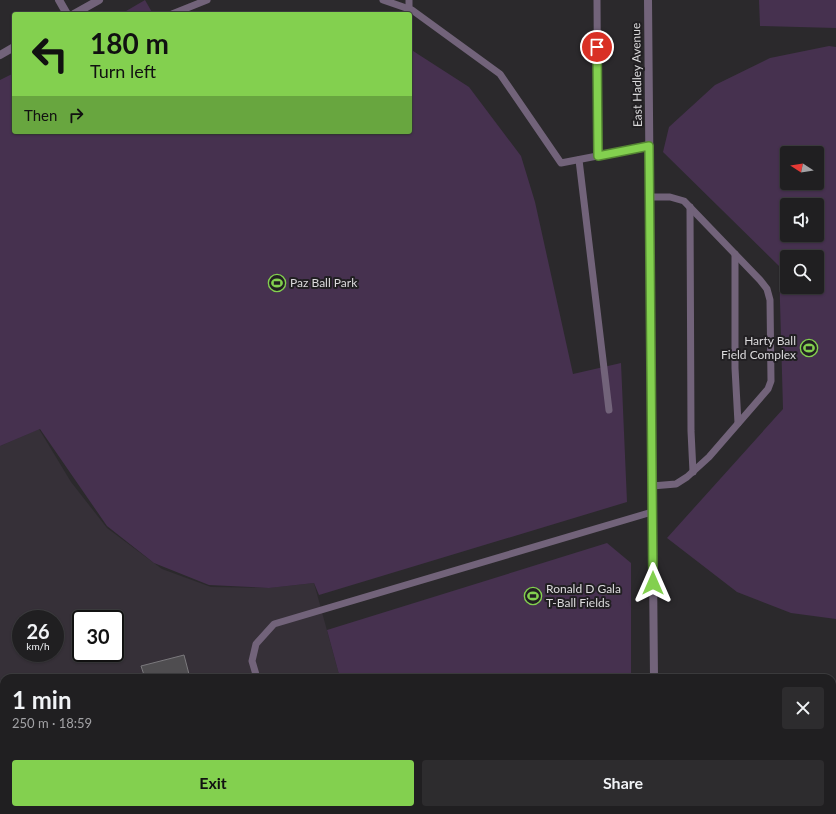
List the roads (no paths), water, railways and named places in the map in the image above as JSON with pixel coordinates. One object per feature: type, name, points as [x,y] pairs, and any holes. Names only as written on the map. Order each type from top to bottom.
[{"type":"street","points":[[58,0],[66,12]]},
{"type":"street","points":[[78,12],[99,0]]},
{"type":"street","name":"East Hadley Avenue","points":[[648,0],[654,674]]},
{"type":"street","points":[[0,55],[12,48]]},
{"type":"lane","points":[[177,12],[207,0]]},
{"type":"lane","points":[[383,0],[412,10],[500,74],[561,164],[649,146]]},
{"type":"lane","points":[[409,0],[409,9]]},
{"type":"lane","points":[[597,0],[598,156]]},
{"type":"lane","points":[[580,160],[609,410]]},
{"type":"lane","points":[[650,197],[676,198],[684,201],[767,289],[770,300],[772,382],[768,389],[709,457],[687,477],[676,484],[652,486]]},
{"type":"lane","points":[[690,207],[692,472]]},
{"type":"lane","points":[[735,254],[735,368],[738,424]]},
{"type":"lane","points":[[256,674],[252,661],[256,644],[274,624],[652,512]]},
{"type":"place","name":"Paz Ball Park","points":[[277,283]]},
{"type":"place","name":"Harty Ball Field Complex","points":[[809,348]]},
{"type":"place","name":"Ronald D Gala T-Ball Fields","points":[[533,596]]}]
